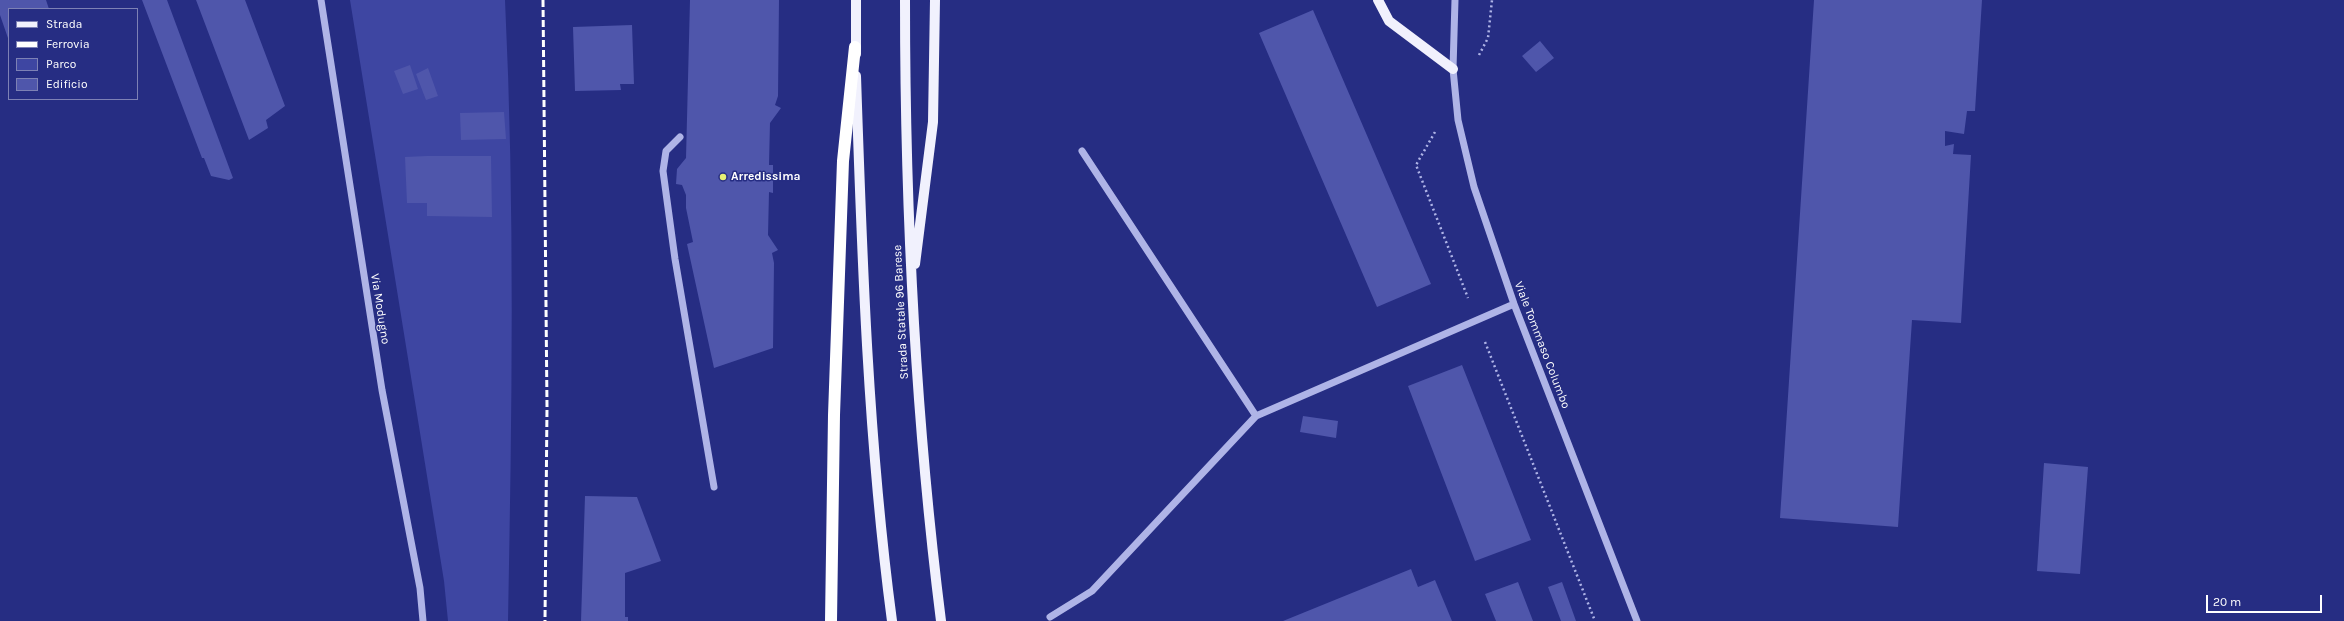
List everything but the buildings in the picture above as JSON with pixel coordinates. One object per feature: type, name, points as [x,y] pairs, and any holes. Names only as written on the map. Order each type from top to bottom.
[{"type":"highway","points":[[831,621],[834,415],[843,161],[855,47]]},
{"type":"main road","points":[[856,0],[855,47],[861,229],[870,396],[892,621]]},
{"type":"main road","name":"Strada Statale 96 Barese","points":[[905,0],[911,297],[927,514],[941,621]]},
{"type":"main road","points":[[911,297],[933,122],[935,0]]},
{"type":"main road","points":[[1378,0],[1390,21],[1454,69]]},
{"type":"street","name":"Via Modugno","points":[[321,0],[382,390],[420,588],[423,621]]},
{"type":"street","name":"Viale Tommaso Columbo","points":[[1455,0],[1454,69],[1458,120],[1474,187],[1514,304],[1637,621]]},
{"type":"street","points":[[680,137],[666,151],[663,171],[675,259],[714,487]]},
{"type":"street","points":[[1082,151],[1256,416]]},
{"type":"street","points":[[1050,617],[1092,590],[1256,416],[1514,304]]},
{"type":"path","points":[[1488,38],[1492,0]]},
{"type":"path","points":[[1416,165],[1594,621]]},
{"type":"green space","points":[[350,0],[505,0],[510,155],[512,310],[508,621],[448,621],[444,581]]},
{"type":"railway","points":[[543,0],[547,407],[545,621]]},
{"type":"place","name":"Arredissima","points":[[723,177]]}]
